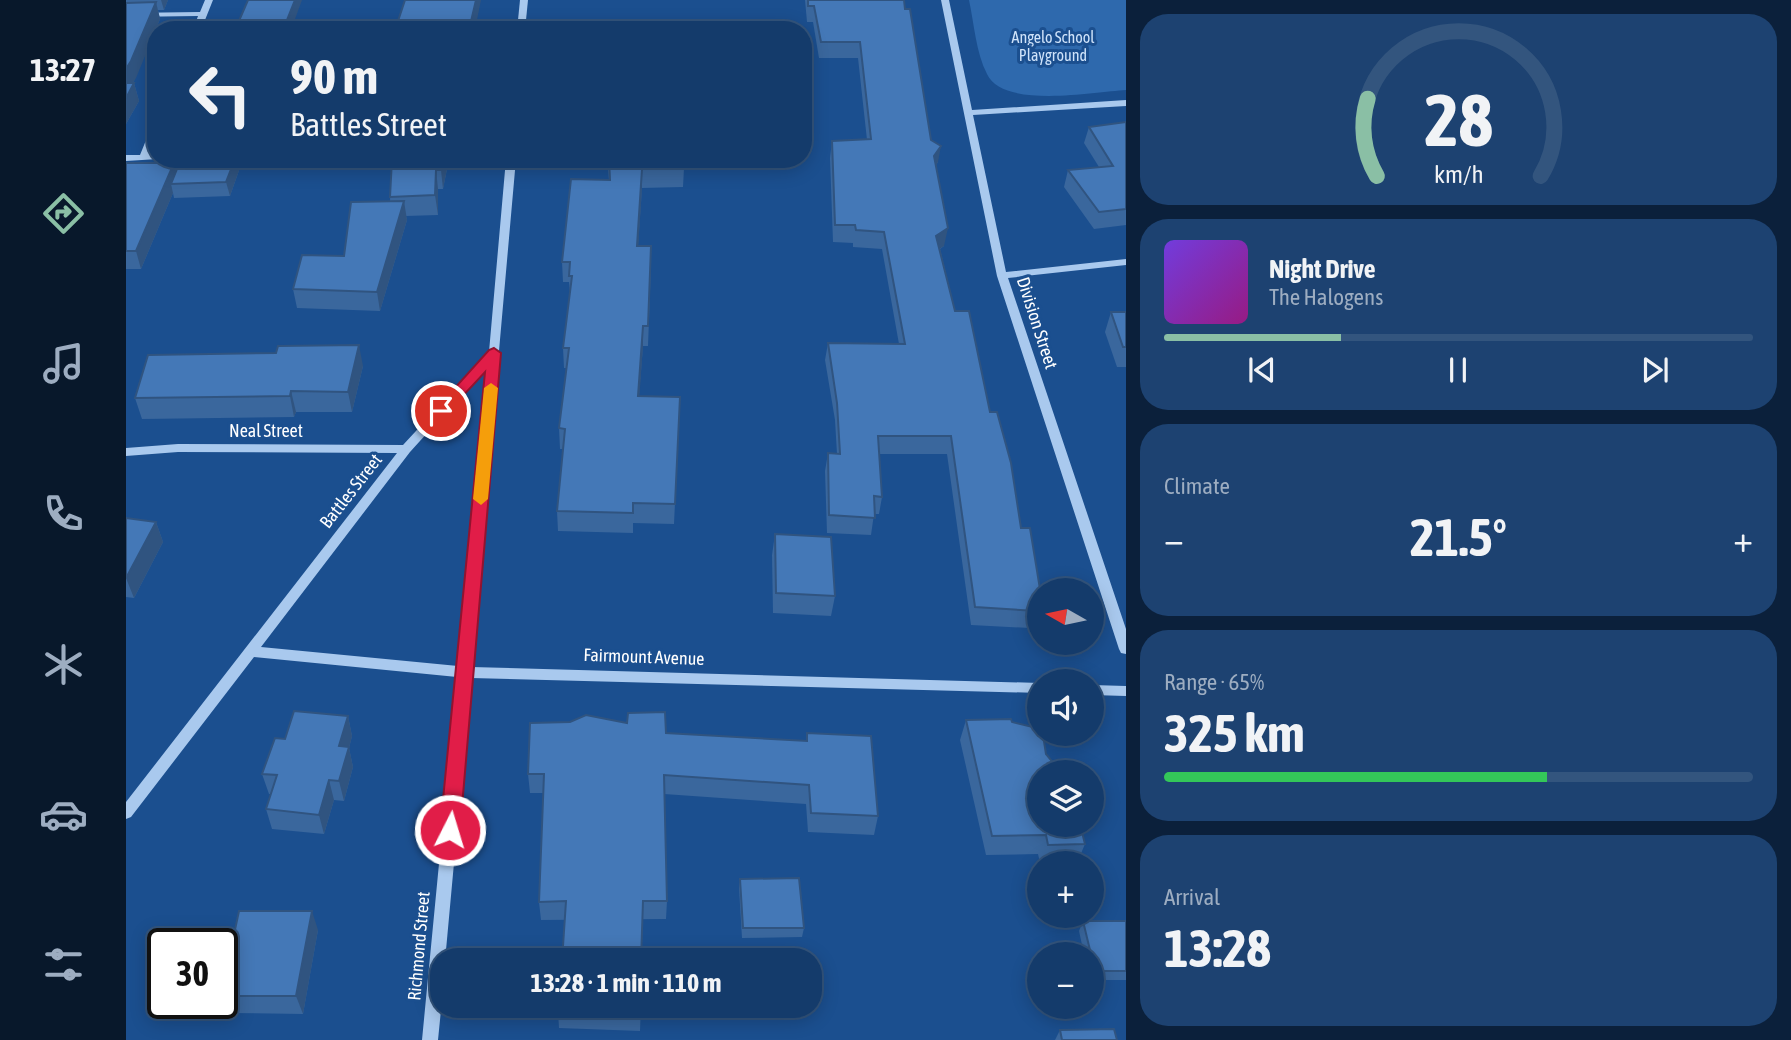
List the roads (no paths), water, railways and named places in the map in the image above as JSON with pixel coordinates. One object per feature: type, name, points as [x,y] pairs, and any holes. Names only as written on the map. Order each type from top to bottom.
[{"type":"street","points":[[201,21],[209,0]]},
{"type":"street","points":[[522,21],[524,0]]},
{"type":"street","name":"Division Street","points":[[945,0],[1002,276],[1126,649]]},
{"type":"street","points":[[126,15],[203,15]]},
{"type":"street","points":[[969,113],[1126,103]]},
{"type":"street","points":[[126,158],[144,157],[147,150]]},
{"type":"street","points":[[494,353],[511,168]]},
{"type":"street","points":[[1002,276],[1126,262]]},
{"type":"street","name":"Battles Street","points":[[126,813],[406,449],[494,353]]},
{"type":"street","name":"Richmond Street","points":[[430,1040],[494,353]]},
{"type":"street","name":"Neal Street","points":[[126,452],[178,449],[406,449]]},
{"type":"street","name":"Fairmount Avenue","points":[[249,651],[465,671],[1027,688]]},
{"type":"street","points":[[1104,690],[1126,691]]},
{"type":"park label","name":"Angelo School Playground","points":[[1053,46]]}]
